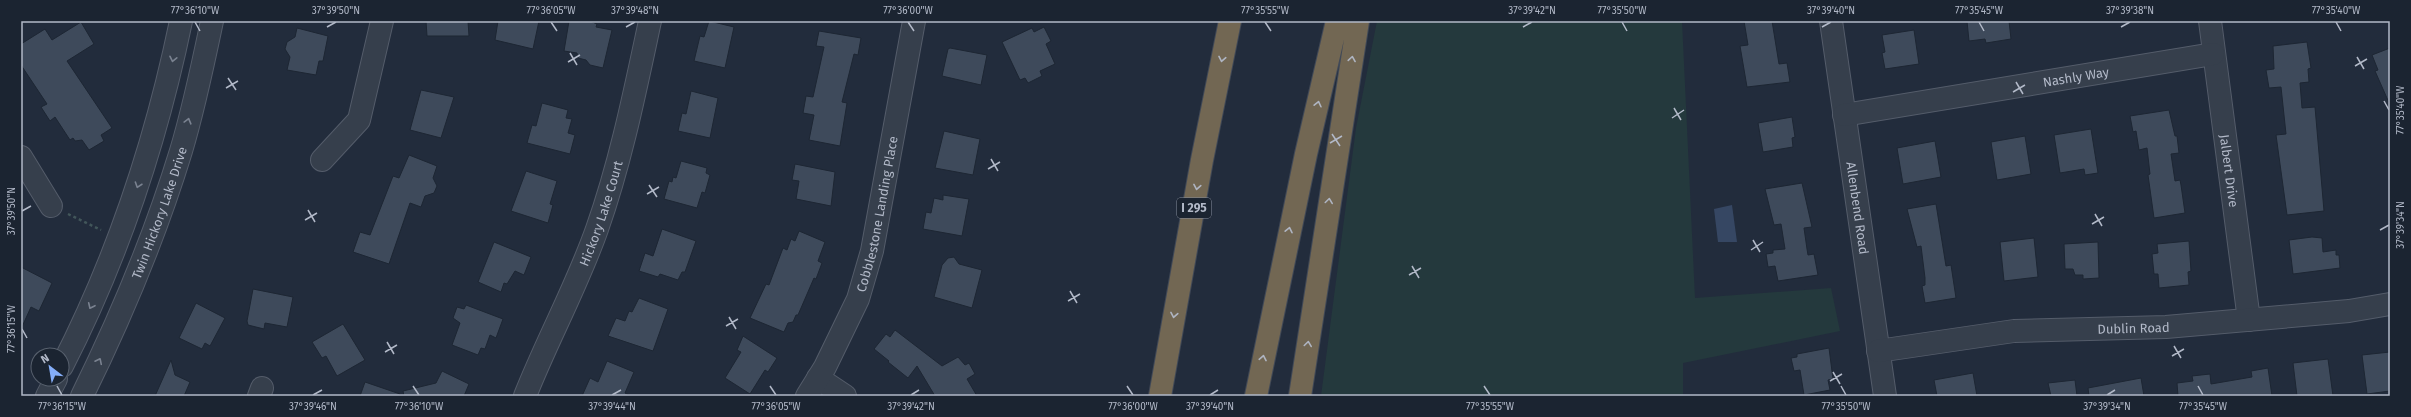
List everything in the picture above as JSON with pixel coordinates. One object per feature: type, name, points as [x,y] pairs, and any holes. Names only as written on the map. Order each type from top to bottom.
[{"type":"highway","name":"I 295","points":[[1160,396],[1202,160],[1230,21]]},
{"type":"highway","points":[[1256,396],[1304,162],[1337,21]]},
{"type":"highway","points":[[1300,396],[1358,21]]},
{"type":"street","points":[[70,350],[98,293],[140,179],[159,113],[181,21]]},
{"type":"street","name":"Twin Hickory Lake Drive","points":[[82,396],[126,301],[161,210],[181,150],[212,21]]},
{"type":"street","points":[[322,160],[359,120],[382,21]]},
{"type":"street","name":"Hickory Lake Court","points":[[525,396],[596,231],[612,185],[625,138],[650,21]]},
{"type":"street","name":"Cobblestone Landing Place","points":[[813,387],[858,299],[872,251],[914,21]]},
{"type":"street","name":"Allenbend Road","points":[[1831,21],[1885,396]]},
{"type":"street","name":"Jalbert Drive","points":[[2210,21],[2213,54],[2249,320]]},
{"type":"street","name":"Nashly Way","points":[[1844,115],[2213,54]]},
{"type":"street","points":[[21,157],[51,206]]},
{"type":"street","name":"Dublin Road","points":[[1878,351],[2014,331],[2166,327],[2349,310],[2390,304]]},
{"type":"street","points":[[47,396],[52,387]]},
{"type":"street","points":[[813,387],[845,396]]},
{"type":"path","points":[[51,206],[105,232]]},
{"type":"green space","points":[[1377,21],[1682,21],[1695,298],[1831,288],[1840,331],[1683,363],[1683,396],[1321,396],[1356,128]]},
{"type":"water","points":[[1732,205],[1737,242],[1718,242],[1714,209]]},
{"type":"building","points":[[426,21],[468,21],[469,36],[427,36]]},
{"type":"building","points":[[498,21],[539,21],[533,49],[495,40]]},
{"type":"building","points":[[569,21],[590,21],[597,24],[596,27],[612,30],[603,68],[590,65],[586,60],[578,58],[577,53],[564,51]]},
{"type":"building","points":[[709,21],[734,27],[725,68],[694,61],[700,36],[704,37]]},
{"type":"building","points":[[1744,21],[1772,21],[1779,64],[1787,63],[1790,82],[1747,87],[1740,46],[1748,45]]},
{"type":"building","points":[[1967,21],[2009,21],[2011,39],[1986,43],[1985,39],[1969,41]]},
{"type":"building","points":[[81,22],[94,44],[67,61],[112,128],[101,135],[104,141],[89,150],[82,140],[75,141],[73,138],[70,140],[55,117],[50,121],[41,107],[47,104],[21,65],[21,44],[45,29],[52,40]]},
{"type":"building","points":[[1044,27],[1051,41],[1046,44],[1055,64],[1040,71],[1042,76],[1028,83],[1025,78],[1020,80],[1002,42],[1032,28],[1034,32]]},
{"type":"building","points":[[297,28],[328,36],[323,61],[319,61],[316,75],[287,70],[290,57],[285,49],[287,42],[295,37]]},
{"type":"building","points":[[1914,30],[1919,64],[1885,69],[1882,53],[1885,52],[1882,35]]},
{"type":"building","points":[[819,31],[861,38],[858,55],[854,54],[842,102],[847,103],[840,146],[809,140],[814,115],[803,113],[806,96],[813,97],[824,47],[816,46]]},
{"type":"building","points":[[2307,42],[2311,68],[2308,69],[2309,82],[2300,83],[2302,108],[2315,107],[2324,211],[2287,215],[2276,135],[2286,134],[2281,87],[2269,88],[2266,70],[2274,69],[2273,46]]},
{"type":"building","points":[[950,48],[987,55],[981,85],[942,76],[948,49]]},
{"type":"building","points":[[2390,48],[2390,105],[2375,71],[2378,70],[2372,55]]},
{"type":"building","points":[[421,90],[454,97],[441,138],[410,130]]},
{"type":"building","points":[[691,91],[718,98],[710,138],[678,131],[682,113],[686,114]]},
{"type":"building","points":[[542,103],[568,110],[566,118],[572,119],[568,133],[575,135],[570,154],[527,143],[532,125],[536,126]]},
{"type":"building","points":[[2169,110],[2175,136],[2177,136],[2179,153],[2171,154],[2175,181],[2180,180],[2185,213],[2154,218],[2148,175],[2150,174],[2147,148],[2139,150],[2136,131],[2133,132],[2130,116]]},
{"type":"building","points":[[1792,117],[1795,137],[1792,138],[1793,147],[1763,152],[1758,123]]},
{"type":"building","points":[[2091,129],[2098,173],[2085,175],[2084,169],[2060,173],[2054,135]]},
{"type":"building","points":[[944,131],[980,139],[973,175],[935,168]]},
{"type":"building","points":[[2025,136],[2031,174],[1997,180],[1991,142]]},
{"type":"building","points":[[1935,141],[1941,177],[1903,184],[1897,148]]},
{"type":"building","points":[[409,155],[437,166],[433,178],[437,186],[434,193],[425,196],[421,207],[410,203],[389,264],[353,252],[360,232],[370,235],[393,176],[399,178]]},
{"type":"building","points":[[681,161],[707,168],[706,173],[710,175],[705,193],[702,192],[697,208],[664,199],[669,181],[672,182],[673,177],[676,178]]},
{"type":"building","points":[[795,164],[835,172],[831,206],[796,199],[799,181],[792,180]]},
{"type":"building","points":[[526,171],[557,181],[550,204],[553,205],[548,223],[511,211]]},
{"type":"building","points":[[1802,183],[1812,227],[1804,228],[1808,255],[1814,254],[1818,275],[1778,281],[1775,266],[1768,267],[1766,254],[1773,253],[1773,250],[1785,249],[1781,224],[1774,225],[1765,189]]},
{"type":"building","points":[[943,195],[969,199],[962,236],[923,229],[926,212],[931,213],[934,198],[943,200]]},
{"type":"building","points":[[1936,204],[1946,266],[1951,265],[1956,298],[1925,303],[1922,286],[1925,285],[1925,278],[1921,246],[1917,247],[1907,209]]},
{"type":"building","points":[[662,229],[696,241],[685,272],[682,272],[678,280],[660,274],[658,277],[639,271],[645,253],[653,256]]},
{"type":"building","points":[[799,231],[825,242],[818,261],[822,263],[816,279],[814,278],[798,315],[796,315],[793,322],[788,323],[784,332],[750,318],[766,284],[769,285],[783,248],[787,250],[791,239],[795,241]]},
{"type":"building","points":[[2312,237],[2322,238],[2323,252],[2336,250],[2336,255],[2339,255],[2340,268],[2293,274],[2289,240]]},
{"type":"building","points":[[2034,238],[2038,277],[2004,281],[2000,242]]},
{"type":"building","points":[[2189,241],[2191,271],[2188,272],[2189,285],[2159,288],[2158,274],[2154,274],[2152,254],[2158,253],[2157,244]]},
{"type":"building","points":[[494,242],[531,257],[524,275],[515,271],[507,284],[504,283],[501,292],[478,282]]},
{"type":"building","points":[[2098,242],[2099,278],[2083,279],[2083,275],[2075,275],[2073,269],[2065,269],[2064,244]]},
{"type":"building","points":[[954,257],[959,264],[982,270],[972,308],[934,297],[942,265],[948,258]]},
{"type":"building","points":[[21,267],[52,283],[39,311],[31,307],[21,329]]},
{"type":"building","points":[[253,289],[293,297],[287,327],[265,323],[264,329],[248,325],[247,321]]},
{"type":"building","points":[[639,298],[668,309],[653,351],[608,336],[616,318],[625,321],[629,311],[632,312]]},
{"type":"building","points":[[196,303],[225,318],[210,346],[205,343],[202,349],[179,338]]},
{"type":"building","points":[[466,305],[503,319],[496,338],[490,335],[485,349],[481,348],[478,355],[452,345],[460,323],[453,318],[457,307],[464,309]]},
{"type":"building","points":[[343,324],[365,360],[337,376],[326,356],[322,358],[312,342]]},
{"type":"building","points":[[895,330],[942,366],[958,357],[965,365],[969,363],[975,374],[967,379],[977,396],[935,396],[917,366],[908,378],[888,362],[889,361],[874,349],[886,334],[890,337]]},
{"type":"building","points":[[743,336],[777,358],[768,372],[765,370],[750,394],[725,378],[741,352],[737,350]]},
{"type":"building","points":[[1829,348],[1833,379],[1828,380],[1830,390],[1804,395],[1800,370],[1794,371],[1791,358],[1797,357],[1797,354]]},
{"type":"building","points":[[2390,352],[2390,391],[2367,394],[2362,355]]},
{"type":"building","points":[[2328,359],[2333,396],[2297,396],[2293,363]]},
{"type":"building","points":[[171,360],[175,375],[190,382],[184,396],[155,396]]},
{"type":"building","points":[[607,361],[634,372],[625,393],[631,396],[582,396],[590,378],[598,382]]},
{"type":"building","points":[[2268,368],[2272,396],[2178,396],[2177,383],[2193,381],[2192,376],[2210,374],[2211,384],[2252,377],[2251,371]]},
{"type":"building","points":[[442,371],[469,384],[464,396],[404,396],[403,391],[436,383]]},
{"type":"building","points":[[1973,373],[1977,396],[1937,396],[1934,380]]},
{"type":"building","points":[[2141,378],[2144,396],[2089,396],[2088,388]]},
{"type":"building","points":[[2075,380],[2077,396],[2051,396],[2048,383]]},
{"type":"building","points":[[365,382],[400,394],[399,396],[360,396]]}]
